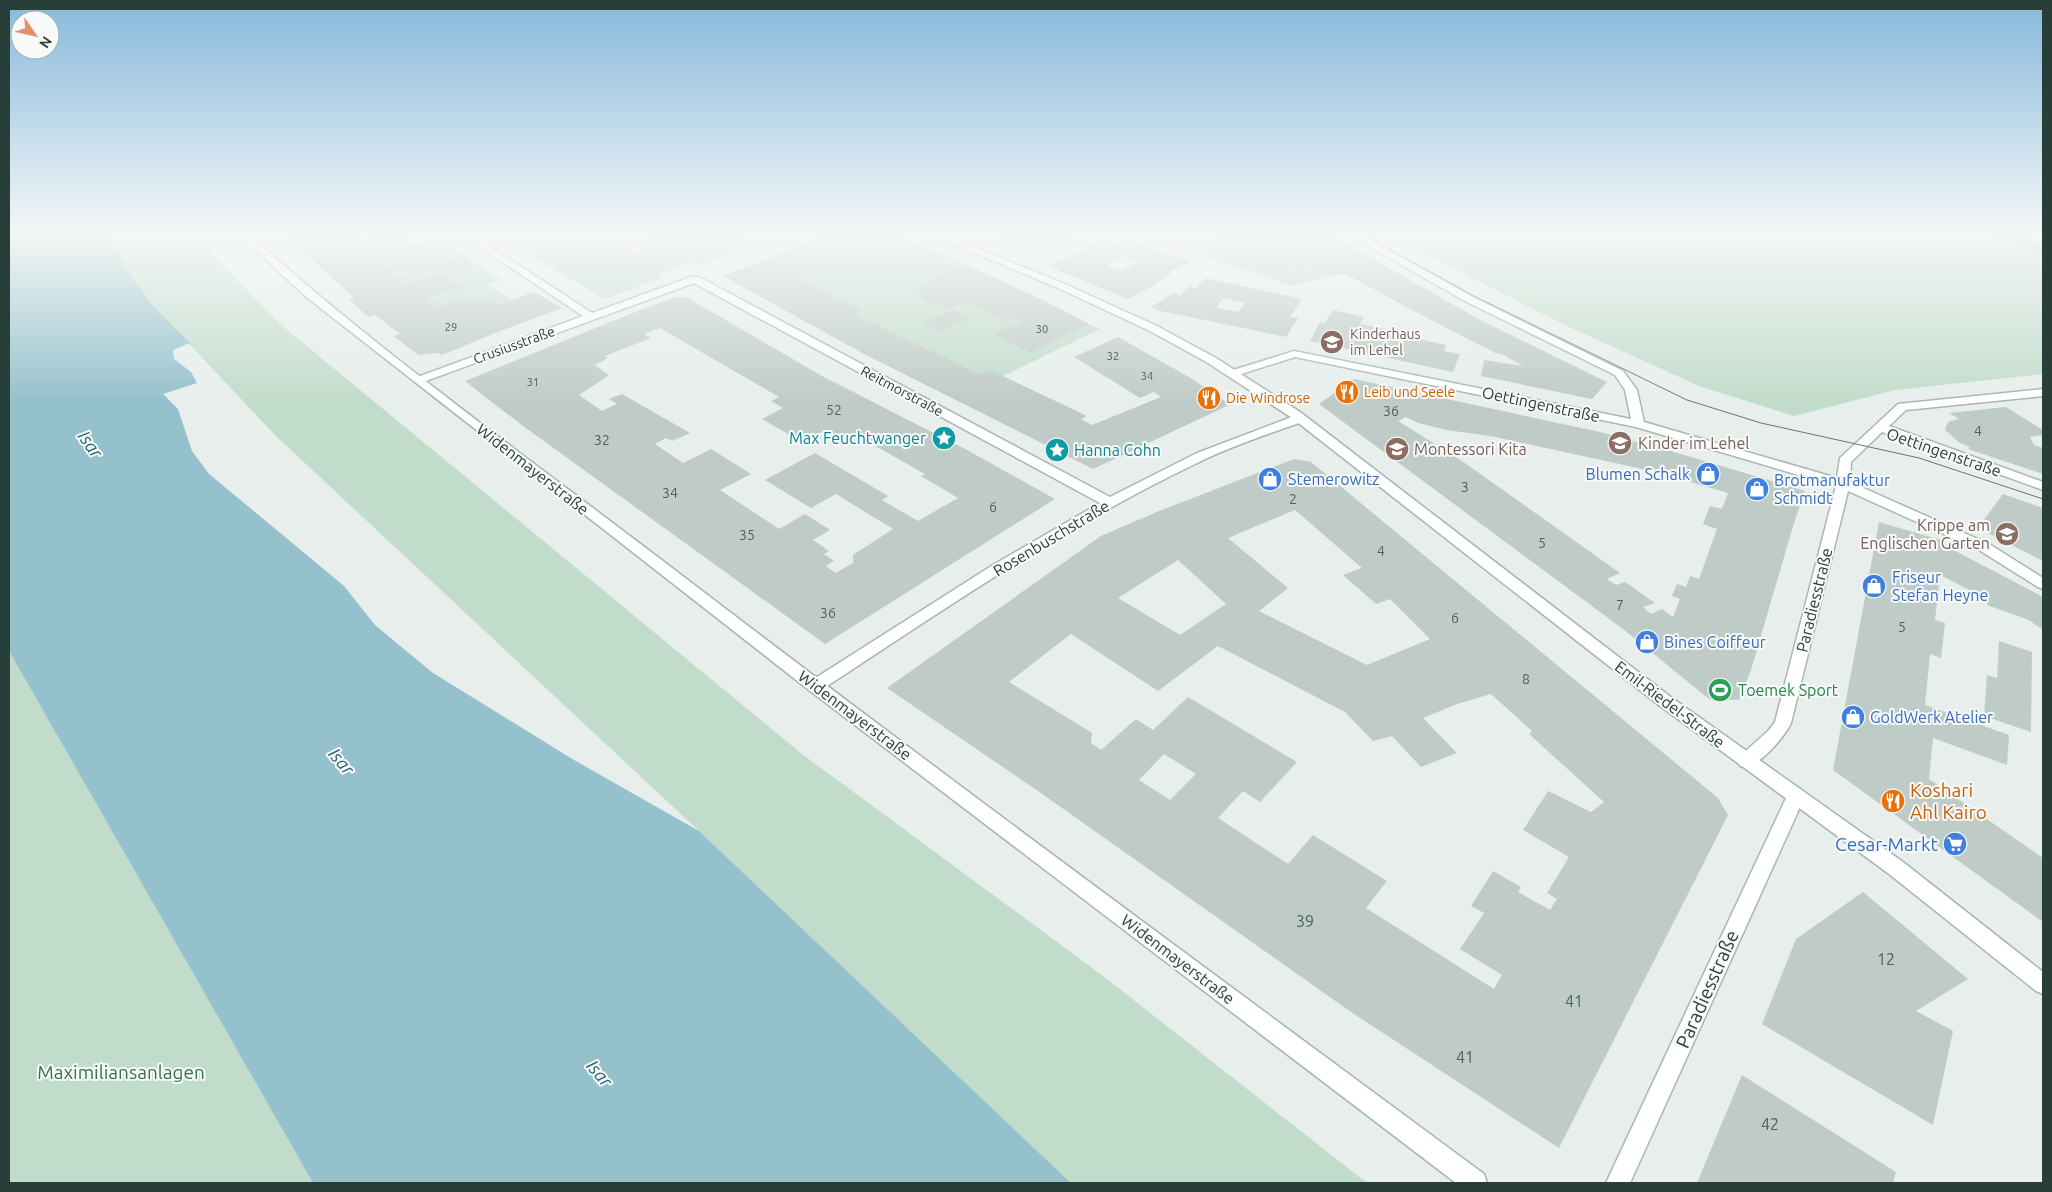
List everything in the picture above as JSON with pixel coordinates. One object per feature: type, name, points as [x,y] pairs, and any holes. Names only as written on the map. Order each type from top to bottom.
[{"type":"street","name":"Widenmayerstraße","points":[[305,291],[815,686],[1475,1183]]},
{"type":"street","points":[[551,291],[591,317]]},
{"type":"street","name":"Crusiusstraße","points":[[419,380],[665,291]]},
{"type":"street","name":"Reitmorstraße","points":[[715,291],[1109,502]]},
{"type":"street","points":[[1071,291],[1127,315],[1184,344],[1234,373],[1301,418]]},
{"type":"street","points":[[1454,291],[1619,373],[1631,390],[1638,424]]},
{"type":"street","name":"Oettingenstraße","points":[[1234,373],[1294,354],[1638,424],[1843,484],[1845,461],[1882,428],[2043,486]]},
{"type":"street","points":[[1882,428],[1902,407],[2043,392]]},
{"type":"street","name":"Rosenbuschstraße","points":[[815,686],[1050,536],[1109,502],[1190,461],[1250,436],[1301,418]]},
{"type":"street","name":"Emil-Riedel-Straße","points":[[1301,418],[1666,702],[1896,868],[2043,984]]},
{"type":"street","points":[[1843,484],[1984,547],[2043,584]]},
{"type":"street","name":"Paradiesstraße","points":[[1746,761],[1774,736],[1783,722],[1843,484]]},
{"type":"street","name":"Paradiesstraße","points":[[1618,1183],[1796,796]]},
{"type":"green space","points":[[142,291],[247,291],[280,324],[802,754],[1103,976],[1367,1183],[1071,1183],[699,831],[277,437],[154,307]]},
{"type":"green space","points":[[452,291],[496,291],[512,300],[501,304],[484,298],[468,298],[435,308],[423,299]]},
{"type":"green space","points":[[591,291],[628,291],[605,299]]},
{"type":"green space","points":[[822,291],[918,291],[921,294],[917,297],[928,303],[949,309],[968,302],[1006,321],[1013,317],[1022,321],[994,334],[1029,353],[1089,324],[1100,329],[1003,376],[990,370],[981,374],[855,315],[863,311]]},
{"type":"green space","points":[[1497,291],[2043,291],[2043,374],[1895,390],[1794,416],[1699,386],[1567,326]]},
{"type":"green space","name":"Maximiliansanlagen","points":[[9,651],[313,1183],[9,1183]]},
{"type":"water","name":"Isar","points":[[9,291],[142,291],[154,307],[190,343],[173,350],[174,359],[191,372],[197,383],[163,394],[178,409],[192,451],[209,474],[344,586],[375,625],[433,673],[574,760],[699,831],[1071,1183],[313,1183],[9,651]]},
{"type":"building","points":[[346,291],[453,291],[423,299],[435,308],[464,298],[489,298],[501,304],[534,292],[562,308],[442,355],[437,353],[419,355],[393,336],[400,334],[375,315],[369,317],[349,300],[354,298]]},
{"type":"building","points":[[749,291],[822,291],[863,311],[855,315],[981,374],[990,370],[1003,376],[1087,416],[1081,419],[1092,425],[1161,397],[1154,392],[1140,398],[1074,357],[1118,337],[1189,377],[1228,403],[1227,406],[1093,469],[864,354]]},
{"type":"building","points":[[1022,291],[1089,324],[1030,353],[993,334],[1022,321],[1013,317],[1006,321],[968,302],[949,309],[928,303],[917,296],[921,294],[917,292]]},
{"type":"building","points":[[1108,291],[1144,291],[1128,299]]},
{"type":"building","points":[[1185,291],[1263,291],[1302,299],[1290,317],[1298,318],[1286,337],[1161,311],[1151,307],[1173,293],[1180,296]],"holes":[[[1223,298],[1245,303],[1238,312],[1216,308]]]},
{"type":"building","points":[[1376,291],[1429,291],[1480,320],[1607,382],[1592,399],[1481,376],[1484,360],[1523,366]]},
{"type":"building","points":[[686,297],[822,376],[967,450],[1055,499],[825,644],[523,426],[465,381],[673,298]],"holes":[[[660,328],[779,397],[771,401],[783,408],[762,419],[802,442],[822,432],[838,441],[852,433],[925,474],[921,476],[958,498],[918,521],[882,500],[888,496],[815,453],[765,480],[811,508],[836,494],[893,529],[853,555],[853,563],[836,573],[826,566],[834,561],[824,554],[829,551],[813,540],[830,530],[805,514],[779,529],[720,490],[751,474],[711,449],[683,463],[655,444],[666,438],[672,441],[690,433],[622,394],[609,399],[617,404],[602,411],[579,395],[609,375],[595,365],[608,358],[605,356],[651,338],[644,334]]]},
{"type":"building","points":[[953,310],[970,318],[940,331],[923,322]]},
{"type":"building","points":[[1333,310],[1364,317],[1360,324],[1417,335],[1415,338],[1446,345],[1444,351],[1460,354],[1453,372],[1310,341],[1320,322],[1325,323]]},
{"type":"building","points":[[1354,379],[1600,432],[1805,491],[1751,670],[1739,700],[1709,699],[1623,629],[1319,404]],"holes":[[[1406,417],[1418,423],[1446,430],[1490,436],[1652,471],[1728,493],[1722,509],[1710,506],[1703,524],[1717,529],[1699,579],[1690,576],[1686,587],[1677,584],[1672,596],[1680,599],[1673,617],[1662,609],[1651,614],[1643,607],[1655,603],[1625,582],[1616,585],[1607,579],[1620,573],[1462,461],[1398,421]]]},
{"type":"building","points":[[2006,407],[2043,430],[2043,435],[2030,437],[2034,445],[2043,448],[2043,474],[1968,449],[1970,447],[1960,443],[1945,430],[1950,421],[1959,419],[1949,413]]},
{"type":"building","points":[[1294,459],[1311,462],[1718,798],[1728,815],[1559,1148],[1351,1012],[1038,791],[887,688],[1101,536],[1159,511]],"holes":[[[1295,510],[1362,568],[1343,575],[1376,604],[1390,599],[1430,639],[1367,665],[1259,611],[1288,588],[1228,538]],[[1178,560],[1226,604],[1180,635],[1118,598]],[[1071,634],[1158,691],[1218,646],[1345,712],[1373,741],[1392,736],[1421,767],[1457,753],[1423,718],[1457,704],[1491,694],[1532,731],[1529,734],[1604,802],[1591,812],[1548,791],[1523,830],[1569,857],[1547,893],[1557,899],[1550,910],[1518,892],[1521,887],[1493,871],[1471,906],[1484,913],[1460,949],[1502,975],[1494,989],[1366,908],[1387,881],[1313,835],[1288,864],[1218,818],[1243,791],[1260,802],[1297,762],[1188,697],[1153,730],[1136,719],[1101,750],[1091,743],[1092,733],[1009,682]],[[1164,754],[1196,774],[1170,800],[1139,780]]]},
{"type":"building","points":[[2003,494],[2043,508],[2043,561],[1978,528]]},
{"type":"building","points":[[1879,522],[1944,541],[1944,545],[2043,597],[2043,630],[2029,620],[1987,605],[1987,599],[1940,575],[1935,620],[1945,623],[1941,658],[1930,654],[1925,705],[2009,735],[2007,765],[1933,738],[1929,779],[2043,858],[2043,922],[1833,770]]},
{"type":"building","points":[[1999,641],[2032,652],[2031,732],[1984,716],[1987,675],[1997,678]]},
{"type":"building","points":[[1863,892],[1968,979],[1916,1011],[1953,1031],[1933,1125],[1762,1024],[1796,939]]},
{"type":"building","points":[[1742,1075],[1896,1172],[1893,1183],[1697,1183]]},
{"type":"tram line","points":[[1464,291],[1687,400],[1761,423],[1919,458],[2043,499]]},
{"type":"place","name":"Kinderhaus im Lehel","points":[[1332,342]]},
{"type":"place","name":"Leib und Seele","points":[[1347,392]]},
{"type":"place","name":"Die Windrose","points":[[1209,398]]},
{"type":"place","name":"Max Feuchtwanger","points":[[944,438]]},
{"type":"place","name":"Kinder im Lehel","points":[[1620,443]]},
{"type":"place","name":"Montessori Kita","points":[[1397,449]]},
{"type":"place","name":"Hanna Cohn","points":[[1057,450]]},
{"type":"place","name":"Blumen Schalk","points":[[1708,474]]},
{"type":"place","name":"Stemerowitz","points":[[1270,479]]},
{"type":"place","name":"Brotmanufaktur Schmidt","points":[[1757,489]]},
{"type":"place","name":"Krippe am Englischen Garten","points":[[2007,534]]},
{"type":"place","name":"Friseur Stefan Heyne","points":[[1874,586]]},
{"type":"place","name":"Bines Coiffeur","points":[[1647,642]]},
{"type":"place","name":"Toemek Sport","points":[[1720,690]]},
{"type":"place","name":"GoldWerk Atelier","points":[[1853,717]]},
{"type":"place","name":"Koshari Ahl Kairo","points":[[1893,801]]},
{"type":"place","name":"Cesar-Markt","points":[[1955,844]]}]
